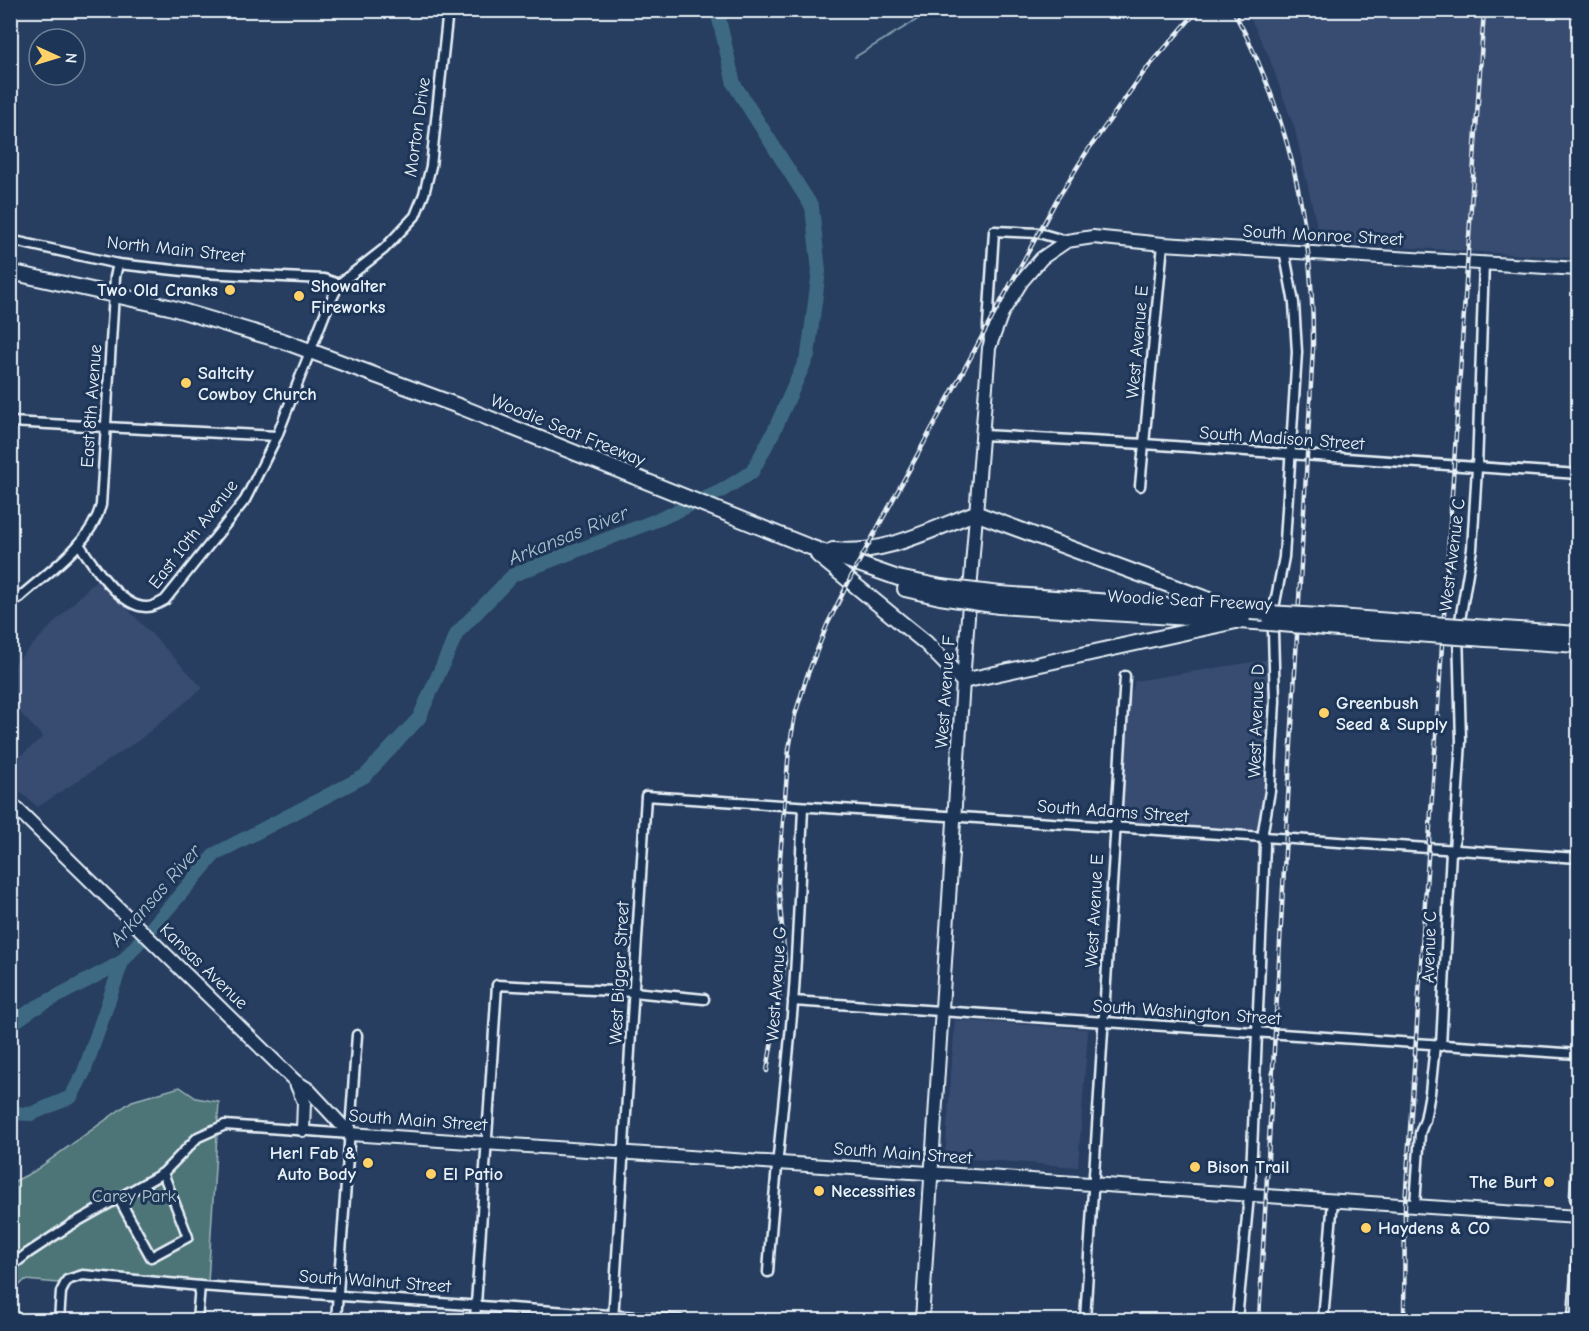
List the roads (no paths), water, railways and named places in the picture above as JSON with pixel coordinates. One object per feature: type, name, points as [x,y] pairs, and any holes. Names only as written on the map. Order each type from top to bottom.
[{"type":"main road","points":[[10,272],[114,294],[228,324],[311,351]]},
{"type":"main road","name":"Woodie Seat Freeway","points":[[311,351],[461,407],[803,545],[854,571],[892,585],[1000,600],[1487,634],[1578,645]]},
{"type":"main road","points":[[803,545],[847,552],[865,552],[975,513],[1212,602],[1242,616]]},
{"type":"main road","points":[[803,545],[926,643],[963,681],[1242,616]]},
{"type":"main road","name":"Woodie Seat Freeway","points":[[1487,634],[1578,634]]},
{"type":"street","name":"Morton Drive","points":[[339,284],[402,232],[415,216],[424,194],[431,166],[448,10]]},
{"type":"street","points":[[989,348],[988,326],[994,231],[1039,233],[1067,241]]},
{"type":"street","name":"South Monroe Street","points":[[1067,241],[1093,237],[1162,244],[1578,269]]},
{"type":"street","name":"North Main Street","points":[[10,240],[118,264],[202,273],[324,279],[339,284]]},
{"type":"street","name":"West Avenue F","points":[[922,1320],[963,681],[989,348],[1002,313],[1022,281],[1042,258],[1067,241]]},
{"type":"street","name":"West Avenue E","points":[[1140,486],[1162,244]]},
{"type":"street","name":"West Avenue D","points":[[1237,1320],[1248,1194],[1257,1034],[1265,845],[1263,831],[1270,791],[1275,701],[1274,608],[1284,557],[1298,352],[1294,303],[1284,250]]},
{"type":"street","name":"West Avenue C","points":[[1453,851],[1461,741],[1458,632],[1473,549],[1484,262]]},
{"type":"street","name":"East 8th Avenue","points":[[10,603],[20,597],[79,544],[97,521],[101,505],[114,294],[118,264]]},
{"type":"street","name":"East 10th Avenue","points":[[79,544],[98,573],[131,604],[149,608],[165,600],[245,500],[277,436],[326,311],[339,284]]},
{"type":"street","points":[[10,422],[277,436]]},
{"type":"street","name":"South Madison Street","points":[[983,435],[1578,474]]},
{"type":"street","name":"West Avenue E","points":[[1085,1320],[1125,676]]},
{"type":"street","name":"South Adams Street","points":[[646,796],[1578,858]]},
{"type":"street","name":"West Bigger Street","points":[[614,1317],[646,796]]},
{"type":"street","name":"Kansas Avenue","points":[[10,802],[277,1064],[310,1092],[350,1134]]},
{"type":"street","name":"West Avenue G","points":[[768,1272],[774,1185],[793,1001],[803,808]]},
{"type":"street","name":"Avenue C","points":[[1415,1205],[1419,1133],[1425,1120],[1438,1045],[1453,851]]},
{"type":"street","points":[[475,1320],[497,985],[633,992],[704,999]]},
{"type":"street","name":"South Washington Street","points":[[793,1001],[1578,1054]]},
{"type":"street","points":[[336,1320],[357,1035]]},
{"type":"street","points":[[295,1081],[304,1102],[307,1131]]},
{"type":"street","points":[[307,1131],[312,1107],[310,1092]]},
{"type":"street","name":"South Main Street","points":[[163,1173],[198,1137],[225,1125],[1578,1217]]},
{"type":"street","points":[[1578,1138],[1575,1198],[1578,1203]]},
{"type":"street","points":[[10,1267],[69,1226],[163,1173],[188,1237],[151,1257],[119,1199]]},
{"type":"street","points":[[1323,1320],[1333,1200]]},
{"type":"street","points":[[1573,1320],[1578,1239]]},
{"type":"street","name":"South Walnut Street","points":[[59,1320],[61,1292],[67,1280],[83,1275],[200,1286],[680,1320]]},
{"type":"street","points":[[197,1320],[200,1286]]},
{"type":"waterway","name":"Arkansas River","points":[[10,1113],[31,1114],[71,1097],[84,1072],[122,962],[215,854],[365,776],[419,718],[457,633],[513,575],[662,518],[721,491],[752,472],[774,431],[808,355],[819,271],[812,207],[734,84],[717,10]]},
{"type":"waterway","points":[[855,57],[933,10]]},
{"type":"waterway","points":[[10,1025],[33,1009],[122,962]]},
{"type":"railway","points":[[767,1071],[785,961],[778,882],[789,749],[795,715],[827,625],[854,571],[1056,201],[1086,153],[1144,72],[1198,10]]},
{"type":"railway","points":[[1233,10],[1270,91],[1295,174],[1309,260],[1313,348],[1259,1320]]},
{"type":"railway","points":[[1404,1320],[1405,1205],[1484,10]]},
{"type":"place","name":"Two Old Cranks","points":[[230,290]]},
{"type":"place","name":"Showalter Fireworks","points":[[299,296]]},
{"type":"place","name":"Saltcity Cowboy Church","points":[[186,383]]},
{"type":"place","name":"Greenbush Seed & Supply","points":[[1324,713]]},
{"type":"place","name":"Herl Fab & Auto Body","points":[[368,1163]]},
{"type":"place","name":"Bison Trail","points":[[1195,1167]]},
{"type":"place","name":"El Patio","points":[[431,1174]]},
{"type":"place","name":"The Burt","points":[[1549,1182]]},
{"type":"place","name":"Necessities","points":[[819,1191]]},
{"type":"place","name":"Haydens & CO","points":[[1366,1228]]},
{"type":"park label","name":"Carey Park","points":[[134,1196]]}]
